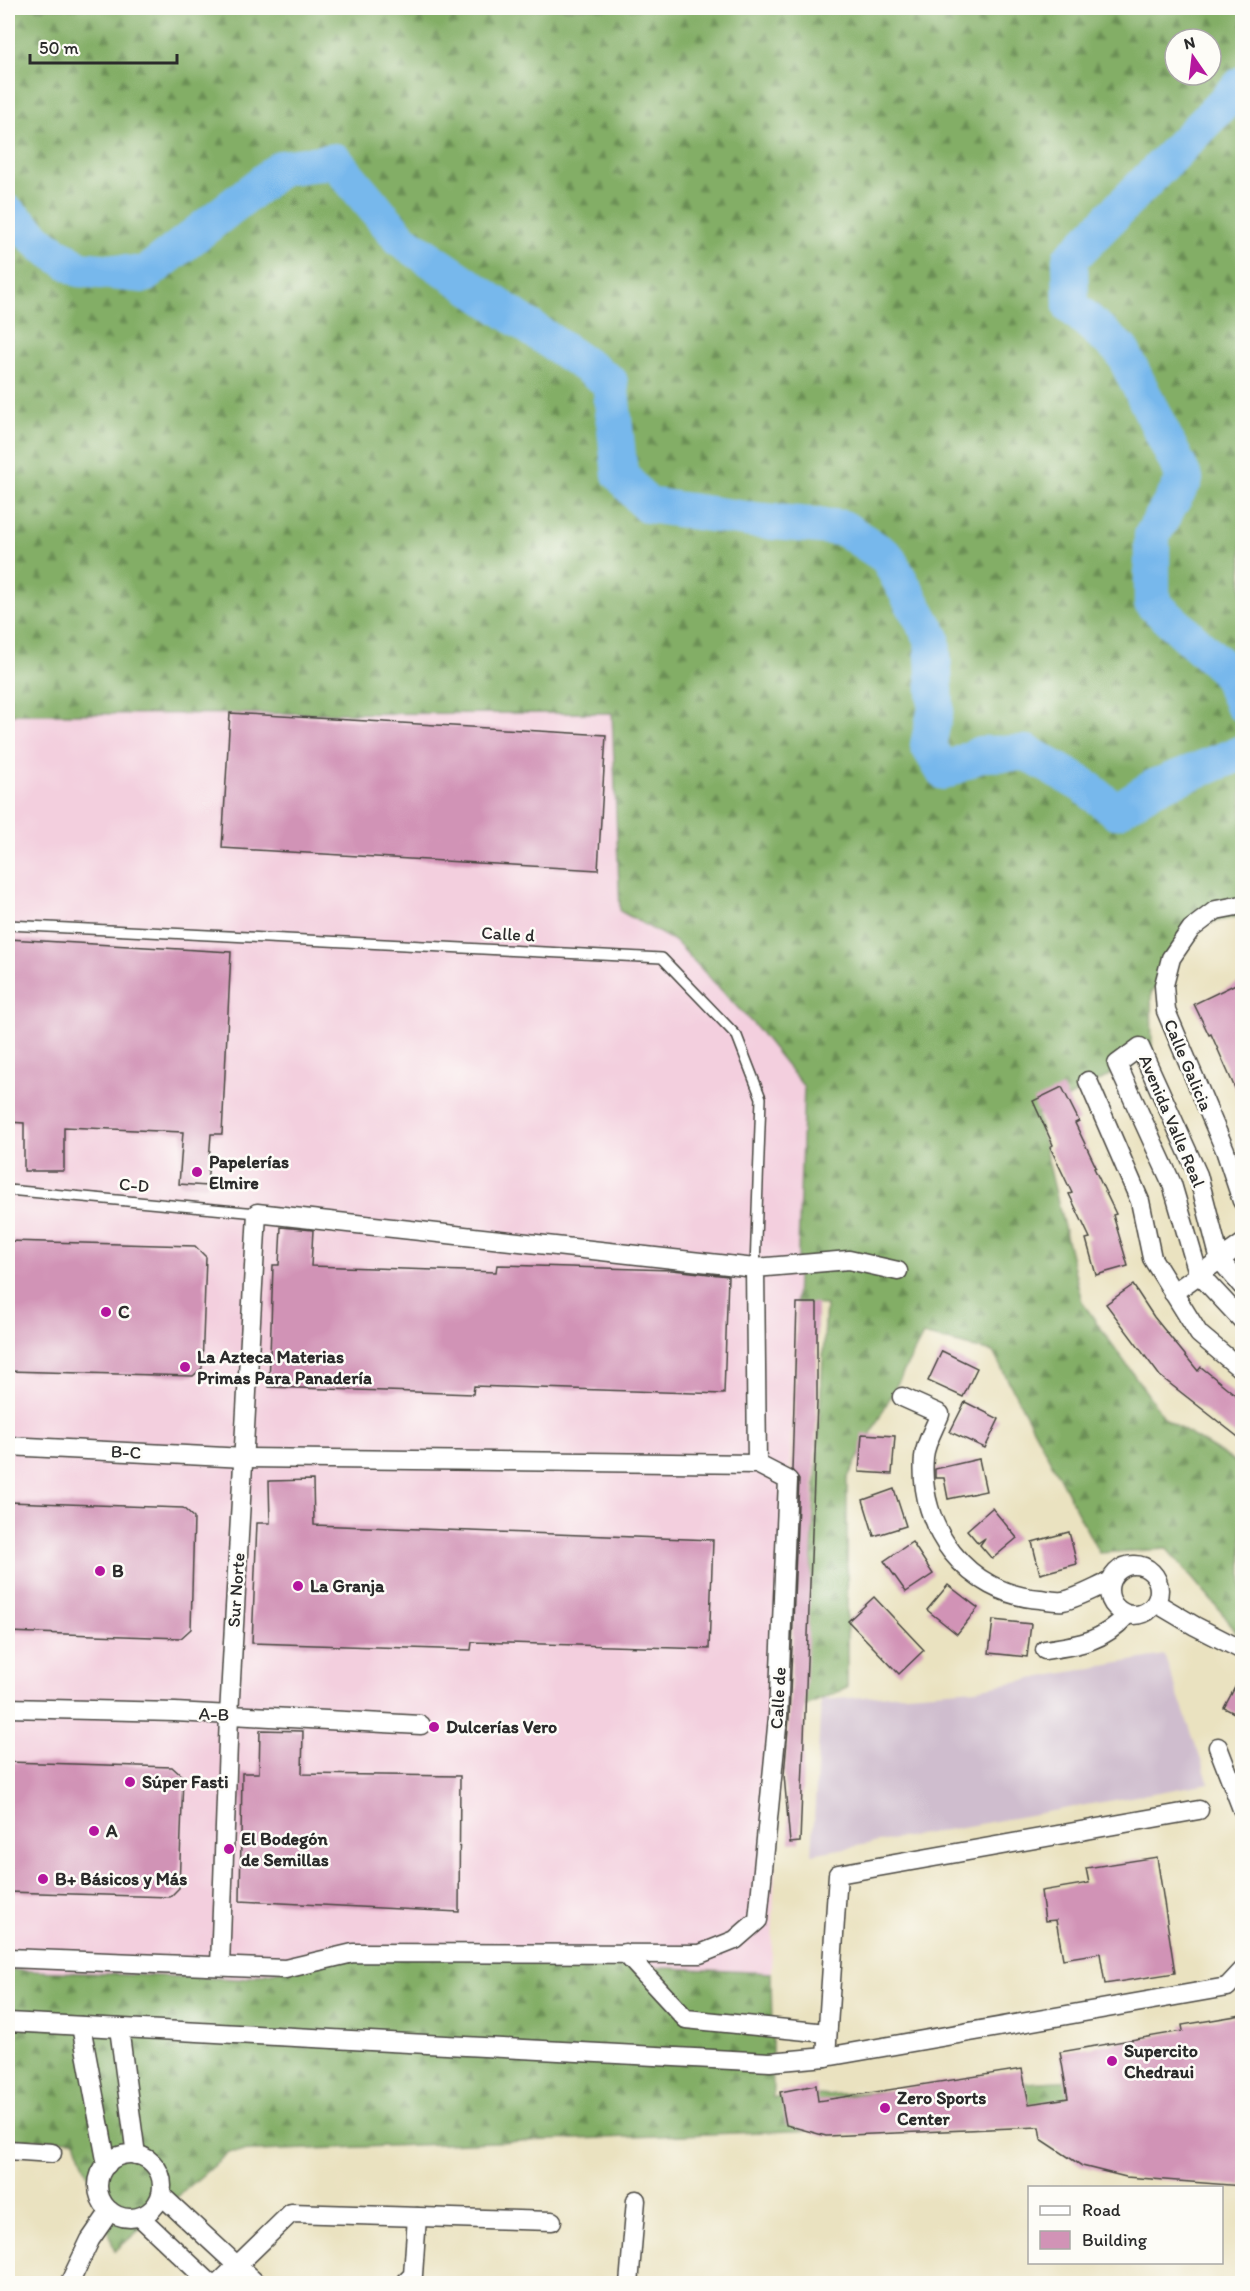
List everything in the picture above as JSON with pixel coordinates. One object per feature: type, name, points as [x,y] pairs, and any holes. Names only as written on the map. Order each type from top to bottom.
[{"type":"street","name":"Calle Galicia","points":[[1242,905],[1216,910],[1191,929],[1171,958],[1164,985],[1166,1011],[1225,1150],[1242,1201]]},
{"type":"street","name":"Avenida Valle Real","points":[[1242,1286],[1220,1260],[1198,1174],[1140,1047],[1117,1064],[1172,1184],[1198,1273],[1242,1320]]},
{"type":"street","points":[[1088,1081],[1140,1201],[1152,1258],[1198,1334],[1242,1370]]},
{"type":"street","points":[[257,1213],[755,1268],[849,1260],[898,1271]]},
{"type":"street","name":"Sur Norte","points":[[220,1966],[229,1715],[257,1213]]},
{"type":"street","points":[[1173,1293],[1198,1273],[1242,1244]]},
{"type":"street","points":[[755,1268],[757,1464]]},
{"type":"street","points":[[902,1397],[940,1414],[924,1454],[924,1488],[936,1527],[957,1558],[979,1580],[1016,1598],[1062,1601],[1109,1582],[1120,1569],[1136,1565],[1144,1567],[1156,1578],[1159,1586],[1156,1602],[1144,1614],[1127,1615],[1120,1612],[1109,1599],[1109,1582]]},
{"type":"street","name":"B-C","points":[[8,1446],[245,1458],[757,1464]]},
{"type":"street","name":"Calle de","points":[[625,1953],[700,1954],[735,1940],[758,1920],[778,1718],[788,1480],[757,1464]]},
{"type":"street","points":[[1156,1602],[1195,1626],[1242,1650]]},
{"type":"street","points":[[1045,1650],[1087,1644],[1113,1630],[1127,1615]]},
{"type":"street","name":"A-B","points":[[8,1708],[229,1715],[421,1725]]},
{"type":"street","points":[[1218,1748],[1242,1809]]},
{"type":"street","points":[[826,2057],[838,1874],[1199,1810]]},
{"type":"street","points":[[8,1958],[285,1969],[353,1953],[625,1953],[686,2019],[827,2033]]},
{"type":"street","points":[[8,2022],[770,2062],[826,2057],[1235,1990],[1242,1971]]},
{"type":"street","points":[[81,2026],[107,2165]]},
{"type":"street","points":[[119,2028],[136,2155]]},
{"type":"street","points":[[8,2150],[52,2153]]},
{"type":"street","points":[[136,2155],[155,2165],[162,2185],[161,2195],[149,2212],[140,2217],[119,2216],[110,2211],[99,2194],[101,2174],[116,2158],[136,2155]]},
{"type":"street","points":[[161,2195],[257,2283]]},
{"type":"street","points":[[629,2283],[636,2200]]},
{"type":"street","points":[[69,2283],[90,2240],[110,2211]]},
{"type":"street","points":[[218,2283],[291,2213],[552,2221]]},
{"type":"street","points":[[140,2217],[211,2283]]},
{"type":"street","points":[[404,2283],[413,2275],[417,2217]]},
{"type":"lane","name":"Calle d","points":[[8,925],[662,958],[737,1036],[761,1098],[755,1268]]},
{"type":"lane","name":"C-D","points":[[8,1190],[257,1213]]},
{"type":"shaded area","points":[[612,713],[620,911],[676,941],[755,1026],[804,1086],[771,1973],[357,1953],[240,1979],[8,1970],[8,714]]},
{"type":"shaded area","points":[[1164,1655],[1209,1783],[812,1854],[821,1700],[976,1689]]},
{"type":"green space","points":[[8,8],[1242,8],[1242,916],[1199,925],[1151,993],[1152,1052],[1037,1115],[1082,1302],[1166,1420],[1242,1466],[1242,1642],[1228,1620],[1167,1549],[1099,1553],[993,1352],[923,1335],[847,1479],[847,1688],[803,1707],[826,1305],[796,1303],[804,1087],[755,1026],[676,942],[620,911],[612,713],[8,714]]},
{"type":"green space","points":[[357,1953],[771,1973],[773,2098],[1242,2070],[1242,2114],[229,2152],[115,2251],[75,2140],[8,2139],[8,1970],[240,1979]]},
{"type":"building","points":[[230,713],[606,735],[598,870],[222,848]]},
{"type":"building","points":[[8,939],[231,952],[222,1134],[211,1134],[207,1186],[179,1184],[183,1132],[64,1127],[64,1171],[24,1171],[24,1123],[8,1122]]},
{"type":"building","points":[[1242,981],[1242,1104],[1211,1034],[1209,1035],[1194,1004]]},
{"type":"building","points":[[1062,1087],[1079,1121],[1075,1123],[1116,1214],[1113,1215],[1128,1266],[1096,1275],[1086,1239],[1090,1238],[1069,1194],[1072,1193],[1050,1147],[1053,1145],[1033,1101]]},
{"type":"building","points":[[281,1227],[313,1230],[311,1266],[496,1272],[497,1265],[672,1270],[728,1276],[724,1394],[474,1386],[473,1394],[269,1387],[273,1265],[279,1265]]},
{"type":"building","name":"C","points":[[8,1241],[195,1246],[206,1257],[202,1368],[193,1376],[8,1371]]},
{"type":"building","points":[[1133,1285],[1154,1317],[1198,1371],[1201,1367],[1242,1400],[1242,1440],[1160,1376],[1106,1304]]},
{"type":"building","points":[[797,1303],[817,1303],[817,1403],[800,1842],[790,1843],[784,1775],[789,1718],[799,1480],[792,1470]]},
{"type":"building","points":[[942,1351],[977,1368],[963,1397],[928,1381]]},
{"type":"building","points":[[965,1402],[999,1419],[985,1448],[950,1432]]},
{"type":"building","points":[[862,1434],[895,1436],[892,1474],[859,1472]]},
{"type":"building","points":[[979,1459],[986,1491],[948,1499],[944,1478],[935,1478],[935,1469]]},
{"type":"building","points":[[313,1480],[314,1525],[713,1540],[709,1649],[472,1642],[471,1650],[252,1643],[257,1523],[270,1523],[269,1481]]},
{"type":"building","points":[[894,1489],[906,1526],[874,1536],[863,1500]]},
{"type":"building","name":"B","points":[[8,1502],[183,1508],[194,1518],[191,1629],[181,1638],[8,1632]]},
{"type":"building","points":[[992,1508],[1017,1538],[992,1559],[980,1545],[985,1538],[978,1543],[967,1530]]},
{"type":"building","points":[[1069,1532],[1077,1564],[1040,1574],[1032,1542]]},
{"type":"building","points":[[912,1542],[933,1574],[906,1592],[884,1561]]},
{"type":"building","points":[[948,1585],[978,1608],[957,1634],[927,1610]]},
{"type":"building","points":[[874,1597],[924,1650],[899,1674],[848,1621]]},
{"type":"building","points":[[993,1620],[1031,1624],[1027,1657],[989,1653]]},
{"type":"building","points":[[1242,1674],[1242,1717],[1224,1708]]},
{"type":"building","points":[[260,1730],[303,1731],[302,1774],[460,1776],[459,1912],[240,1901],[242,1773],[259,1773]]},
{"type":"building","name":"A","points":[[8,1762],[172,1767],[183,1777],[179,1888],[170,1897],[8,1892]]},
{"type":"building","points":[[1157,1857],[1175,1973],[1105,1984],[1100,1953],[1063,1959],[1056,1920],[1045,1921],[1041,1891],[1089,1883],[1086,1868]]},
{"type":"building","points":[[1242,2015],[1242,2186],[1126,2177],[1082,2166],[1041,2139],[1039,2127],[826,2136],[786,2125],[780,2092],[816,2085],[818,2101],[1022,2069],[1029,2104],[1068,2098],[1060,2052],[1183,2031],[1182,2025]]},
{"type":"waterway","points":[[1242,84],[1070,259],[1071,306],[1122,351],[1185,479],[1152,535],[1152,603],[1227,671],[1242,704]]},
{"type":"waterway","points":[[8,213],[44,246],[79,269],[144,275],[281,168],[335,161],[402,240],[610,382],[620,474],[647,505],[753,520],[843,528],[887,557],[932,638],[936,708],[928,745],[944,772],[980,754],[1027,753],[1083,785],[1116,811],[1154,787],[1242,753]]},
{"type":"place","name":"Papelerías Elmire","points":[[197,1172]]},
{"type":"place","name":"C","points":[[106,1312]]},
{"type":"place","name":"La Azteca Materias Primas Para Panadería","points":[[185,1367]]},
{"type":"place","name":"B","points":[[100,1571]]},
{"type":"place","name":"La Granja","points":[[298,1586]]},
{"type":"place","name":"Dulcerías Vero","points":[[434,1727]]},
{"type":"place","name":"Súper Fasti","points":[[130,1782]]},
{"type":"place","name":"A","points":[[94,1831]]},
{"type":"place","name":"El Bodegón de Semillas","points":[[229,1849]]},
{"type":"place","name":"B+ Básicos y Más","points":[[43,1879]]},
{"type":"place","name":"Supercito Chedraui","points":[[1112,2061]]},
{"type":"place","name":"Zero Sports Center","points":[[885,2108]]}]
